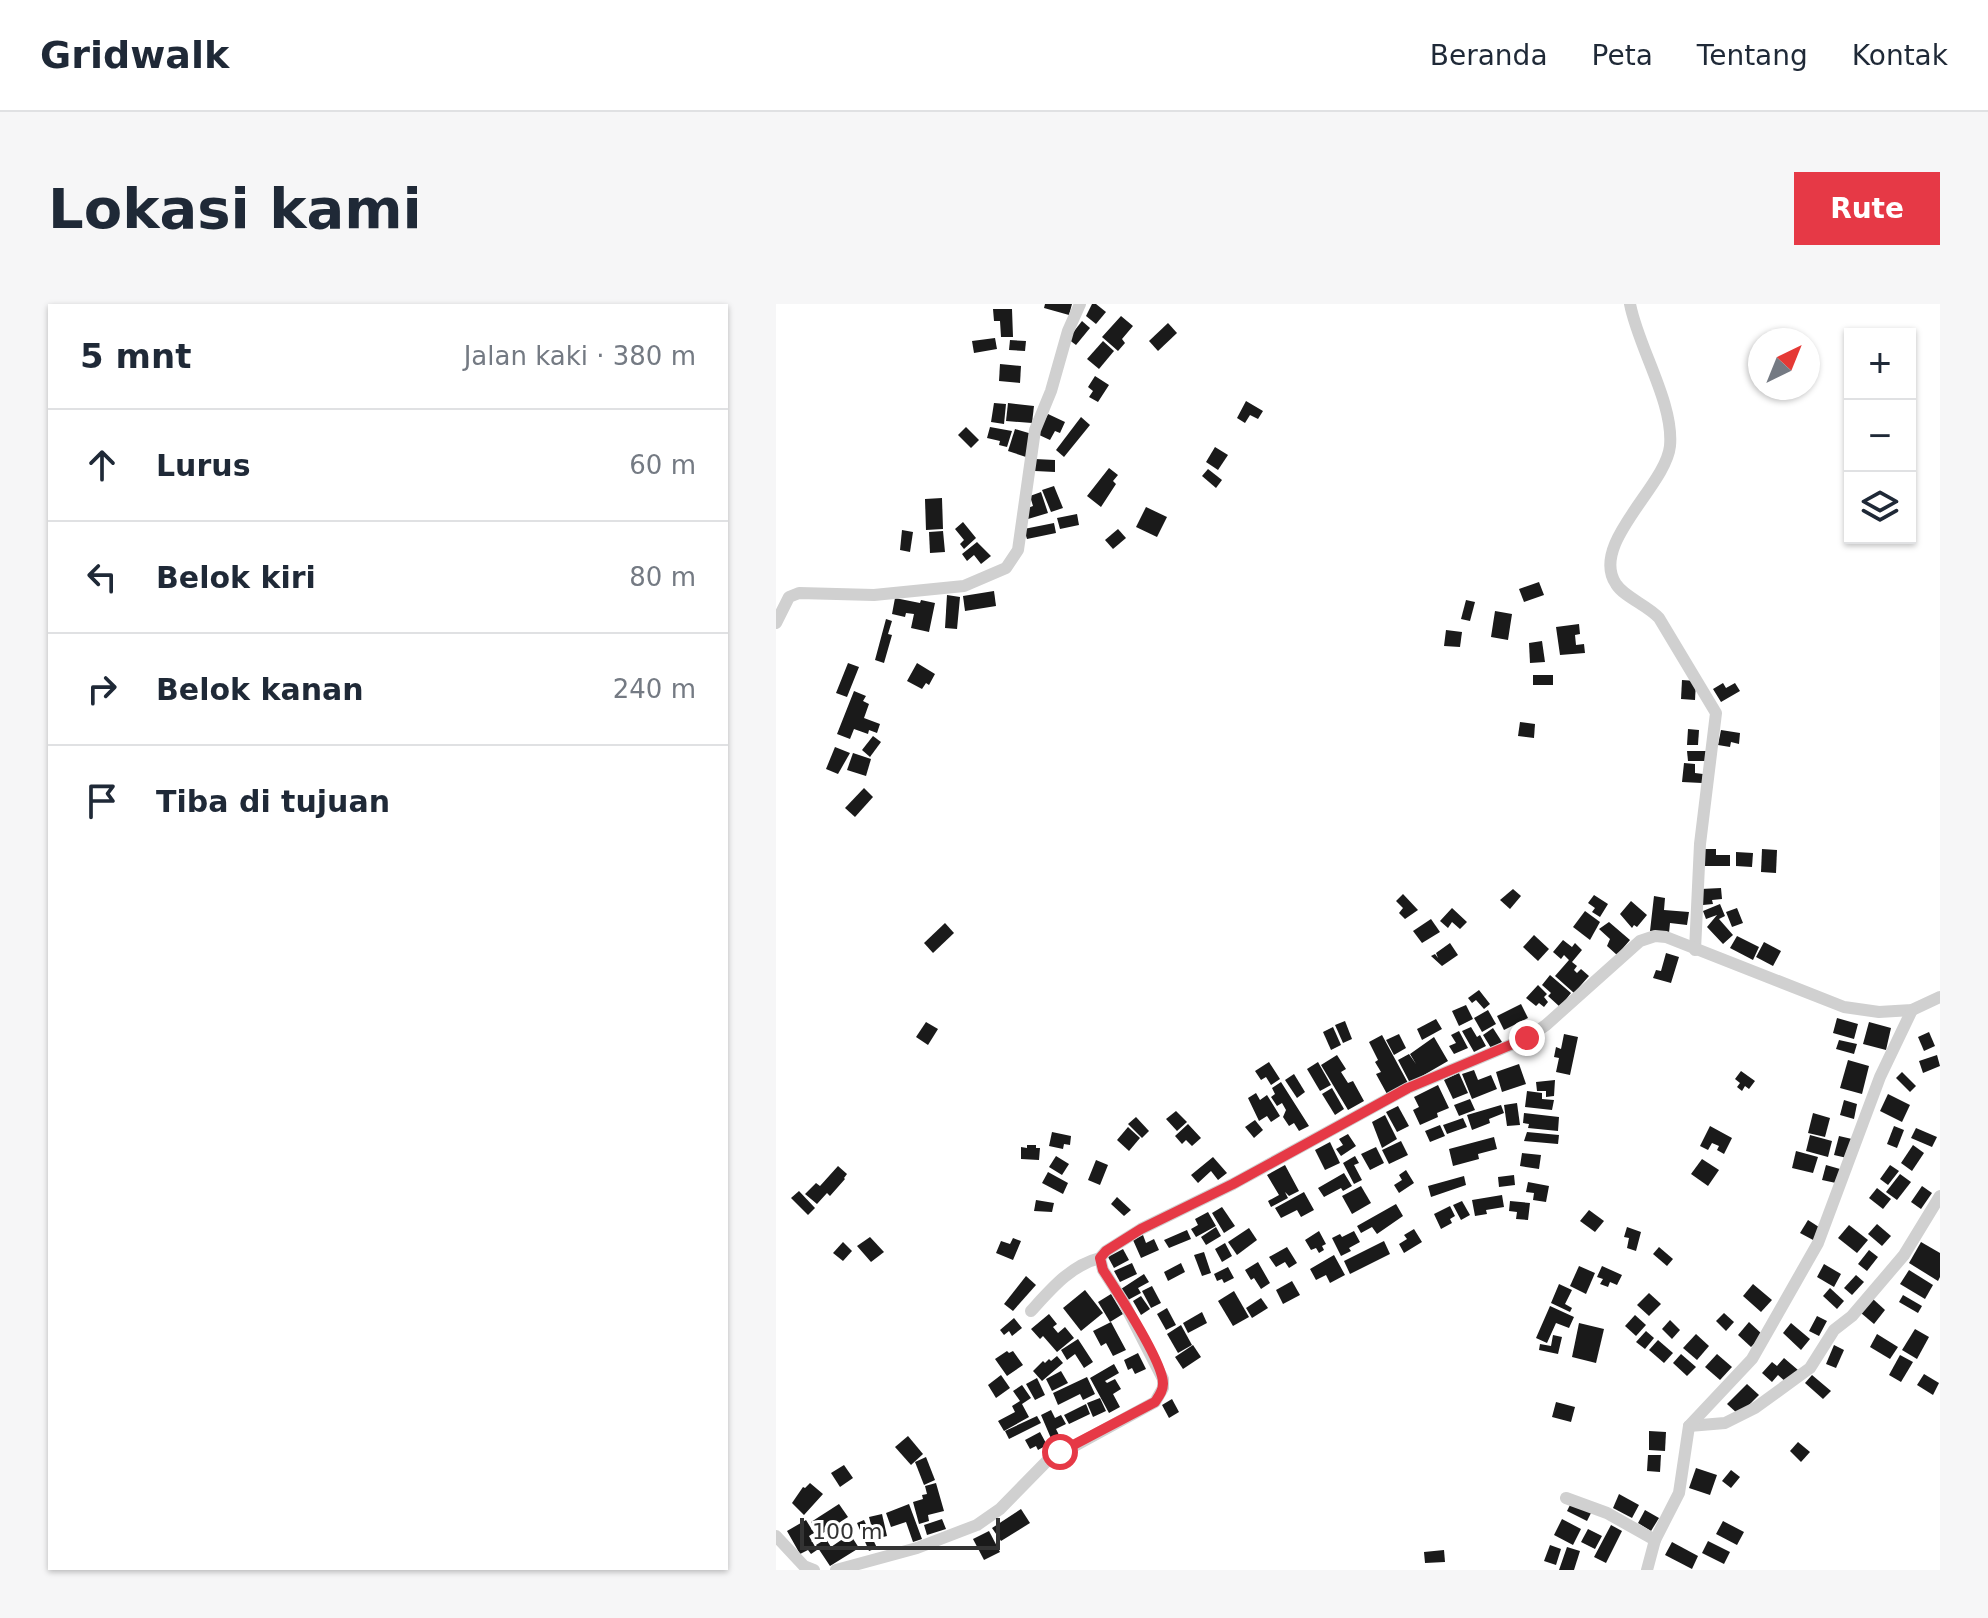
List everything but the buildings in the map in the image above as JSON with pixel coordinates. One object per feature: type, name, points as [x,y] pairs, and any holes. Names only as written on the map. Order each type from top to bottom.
[{"type":"street","points":[[776,623],[789,597],[799,593],[874,595],[964,586],[1006,568],[1018,550],[1035,430],[1080,304]]},
{"type":"street","points":[[1630,304],[1669,423],[1670,448],[1664,464],[1639,501],[1612,553],[1610,568],[1620,590],[1649,607],[1659,618],[1716,713],[1717,725],[1700,844],[1695,950]]},
{"type":"street","points":[[1031,1311],[1054,1286],[1083,1262],[1100,1258],[1141,1229],[1233,1184],[1408,1088],[1527,1038],[1546,1025],[1640,941],[1655,936],[1666,937],[1844,1007],[1879,1012],[1912,1010],[1940,997]]},
{"type":"street","points":[[1647,1570],[1655,1540],[1679,1493],[1689,1426],[1752,1359],[1818,1243],[1880,1077],[1912,1010]]},
{"type":"street","points":[[1689,1426],[1725,1423],[1779,1393],[1810,1368],[1834,1330],[1871,1296],[1904,1255],[1940,1196]]},
{"type":"street","points":[[836,1570],[917,1548],[977,1525],[1000,1509],[1047,1461],[1155,1402],[1163,1388],[1163,1379],[1103,1270],[1100,1258]]},
{"type":"street","points":[[1566,1498],[1607,1513],[1655,1540]]},
{"type":"street","points":[[776,1536],[804,1566],[814,1570]]},
{"type":"route","points":[[1060,1452],[1155,1402],[1163,1388],[1163,1379],[1150,1351],[1103,1270],[1100,1258],[1106,1251],[1141,1229],[1233,1184],[1408,1088],[1527,1038]]}]
